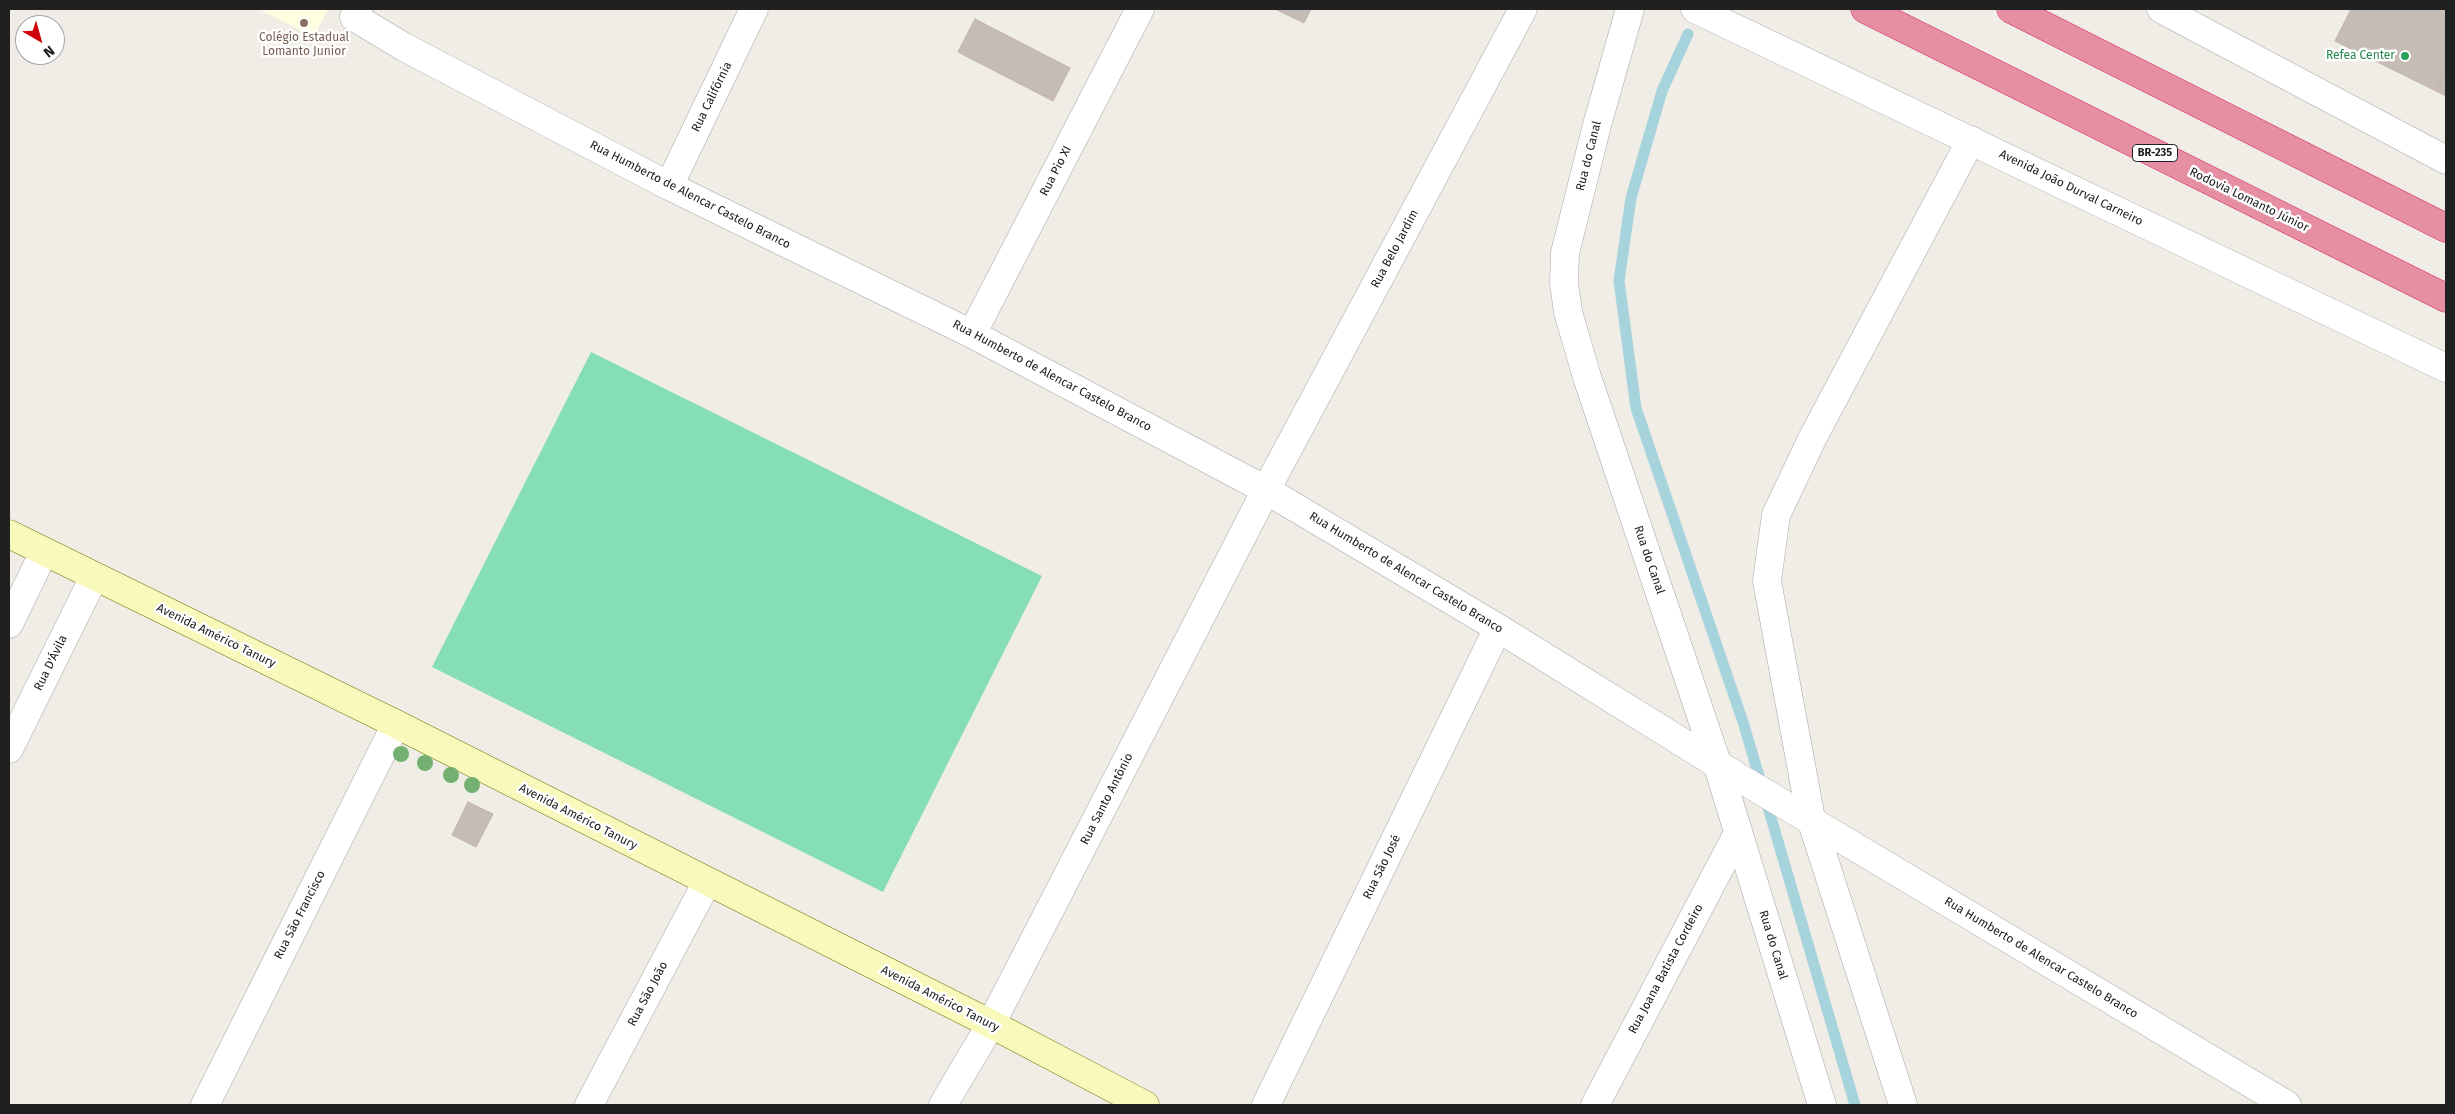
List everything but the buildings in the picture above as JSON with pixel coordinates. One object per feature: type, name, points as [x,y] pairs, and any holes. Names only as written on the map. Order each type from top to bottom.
[{"type":"highway","name":"Rodovia Lomanto Júnior","points":[[1864,9],[2446,298]]},
{"type":"highway","points":[[2012,9],[2446,228]]},
{"type":"street","name":"Rua Humberto de Alencar Castelo Branco","points":[[358,9],[354,17],[404,48],[669,186],[972,334],[1266,490],[2287,1105]]},
{"type":"street","name":"Rua Califórnia","points":[[669,186],[754,9]]},
{"type":"street","name":"Rua Pio XI","points":[[972,334],[1140,9]]},
{"type":"street","name":"Rua Belo Jardim","points":[[1266,490],[1523,9]]},
{"type":"street","name":"Rua do Canal","points":[[1630,9],[1565,253],[1564,283],[1568,312],[1587,377],[1728,770],[1738,833],[1822,1105]]},
{"type":"street","name":"Avenida João Durval Carneiro","points":[[1696,9],[2446,368]]},
{"type":"street","points":[[2161,9],[2446,160]]},
{"type":"street","points":[[1903,1105],[1804,814],[1767,581],[1776,515],[1817,429],[1970,140]]},
{"type":"street","name":"Rua Santo Antônio","points":[[943,1105],[991,1024],[1266,490]]},
{"type":"street","name":"Avenida Américo Tanury","points":[[9,534],[396,724],[991,1024],[1145,1105]]},
{"type":"street","points":[[9,624],[44,552]]},
{"type":"street","name":"Rua D'Ávila","points":[[9,749],[94,576]]},
{"type":"street","name":"Rua São José","points":[[1266,1105],[1498,628]]},
{"type":"street","name":"Rua São Francisco","points":[[205,1105],[396,724]]},
{"type":"street","name":"Rua Joana Batista Cordeiro","points":[[1595,1105],[1738,833]]},
{"type":"street","name":"Rua São João","points":[[589,1105],[708,882]]},
{"type":"shaded area","name":"Colégio Estadual Lomanto Junior","points":[[258,9],[328,9],[314,37]]},
{"type":"green space","points":[[591,352],[1042,576],[883,892],[432,667]]},
{"type":"waterway","points":[[1688,34],[1662,91],[1631,198],[1619,281],[1636,408],[1744,725],[1855,1105]]},
{"type":"place","name":"Colégio Estadual Lomanto Junior","points":[[304,23]]},
{"type":"place","name":"Refea Center","points":[[2405,56]]}]
